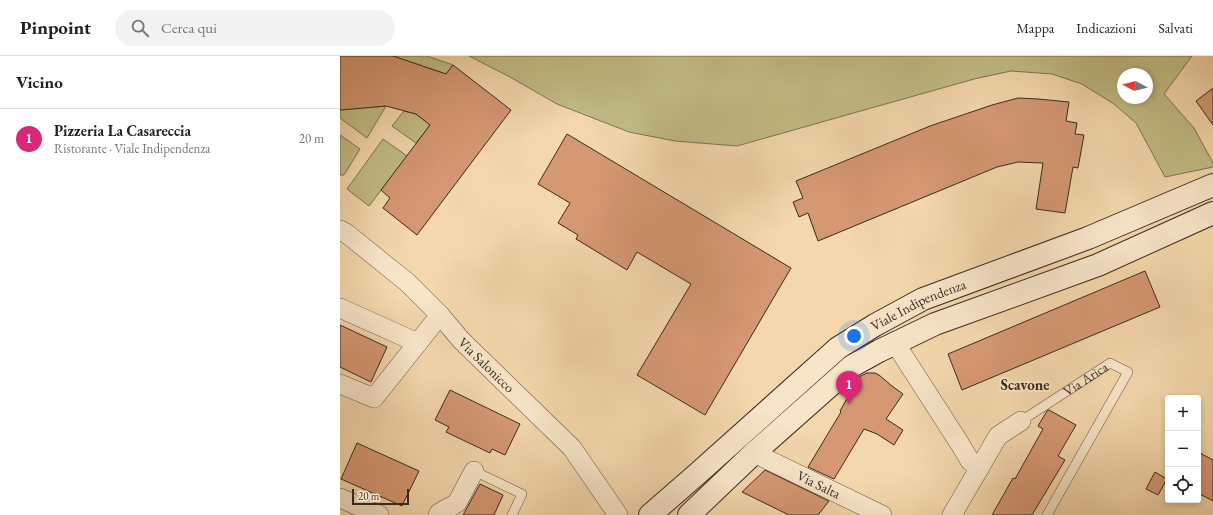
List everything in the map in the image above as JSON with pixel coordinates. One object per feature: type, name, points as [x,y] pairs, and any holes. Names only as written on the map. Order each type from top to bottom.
[{"type":"street","name":"Viale Indipendenza","points":[[650,515],[838,348],[875,325],[923,299],[1088,238],[1213,185]]},
{"type":"street","name":"Viale Indipendenza","points":[[689,515],[852,366],[935,324],[1098,264],[1213,213]]},
{"type":"street","name":"Via Salonicco","points":[[340,230],[346,233],[408,283],[440,315],[461,340],[572,448],[618,515]]},
{"type":"street","points":[[340,308],[418,343]]},
{"type":"street","points":[[340,384],[374,398],[440,315]]},
{"type":"street","points":[[895,343],[970,461],[980,467]]},
{"type":"street","name":"Via Arica","points":[[952,515],[998,436],[1021,421]]},
{"type":"street","name":"Via Salta","points":[[754,454],[882,515]]},
{"type":"street","points":[[438,515],[457,503],[474,471]]},
{"type":"street","points":[[340,498],[379,515]]},
{"type":"lane","name":"Via Arica","points":[[1021,421],[1110,364],[1128,372],[1047,515]]},
{"type":"lane","points":[[474,471],[522,494],[512,515]]},
{"type":"shaded area","points":[[393,56],[427,56],[453,65],[446,74]]},
{"type":"shaded area","points":[[469,56],[1192,56],[1164,94],[1194,128],[1213,163],[1213,167],[1165,177],[1136,123],[1114,104],[1082,84],[1052,74],[1011,71],[974,79],[737,146],[675,141],[629,132],[557,104]]},
{"type":"shaded area","points":[[386,106],[367,138],[340,118],[340,110]]},
{"type":"shaded area","points":[[404,111],[416,114],[430,125],[416,143],[392,126]]},
{"type":"shaded area","points":[[340,135],[360,149],[344,175],[340,175]]},
{"type":"shaded area","points":[[383,139],[407,156],[369,206],[347,189]]},
{"type":"building","points":[[340,56],[393,56],[446,74],[453,65],[511,110],[417,235],[383,208],[390,198],[381,190],[430,125],[416,114],[386,106],[340,110]]},
{"type":"building","points":[[1213,88],[1213,125],[1196,101]]},
{"type":"building","points":[[1018,98],[1069,102],[1066,121],[1077,123],[1075,134],[1084,135],[1078,168],[1073,167],[1065,213],[1036,209],[1043,163],[1018,162],[997,167],[818,241],[808,213],[799,217],[793,202],[803,198],[796,181],[930,126],[992,105]]},
{"type":"building","points":[[567,134],[791,268],[705,415],[637,375],[691,284],[637,252],[627,270],[576,239],[578,235],[558,223],[570,203],[538,184]]},
{"type":"building","points":[[1145,271],[1160,307],[962,390],[948,354]]},
{"type":"building","points":[[340,325],[387,347],[371,382],[340,367]]},
{"type":"building","points":[[867,373],[875,373],[879,375],[903,394],[886,419],[903,430],[894,445],[877,434],[864,429],[834,479],[808,467],[841,412],[840,411],[859,377]]},
{"type":"building","points":[[450,390],[520,424],[505,455],[492,449],[490,453],[446,432],[449,427],[435,420]]},
{"type":"building","points":[[1049,410],[1076,425],[1058,456],[1065,460],[1032,515],[992,515],[1013,478],[1015,479],[1043,429],[1038,426]]},
{"type":"building","points":[[357,443],[419,471],[402,506],[341,479]]},
{"type":"building","points":[[1201,454],[1213,460],[1213,501],[1201,495]]},
{"type":"building","points":[[765,470],[829,501],[818,515],[789,515],[742,492]]},
{"type":"building","points":[[1155,472],[1165,478],[1165,483],[1158,495],[1146,489]]},
{"type":"building","points":[[480,484],[503,495],[494,515],[463,515]]},
{"type":"place","name":"Pizzeria La Casareccia","points":[[849,404]]},
{"type":"district","name":"Scavone","points":[[1025,384]]}]
